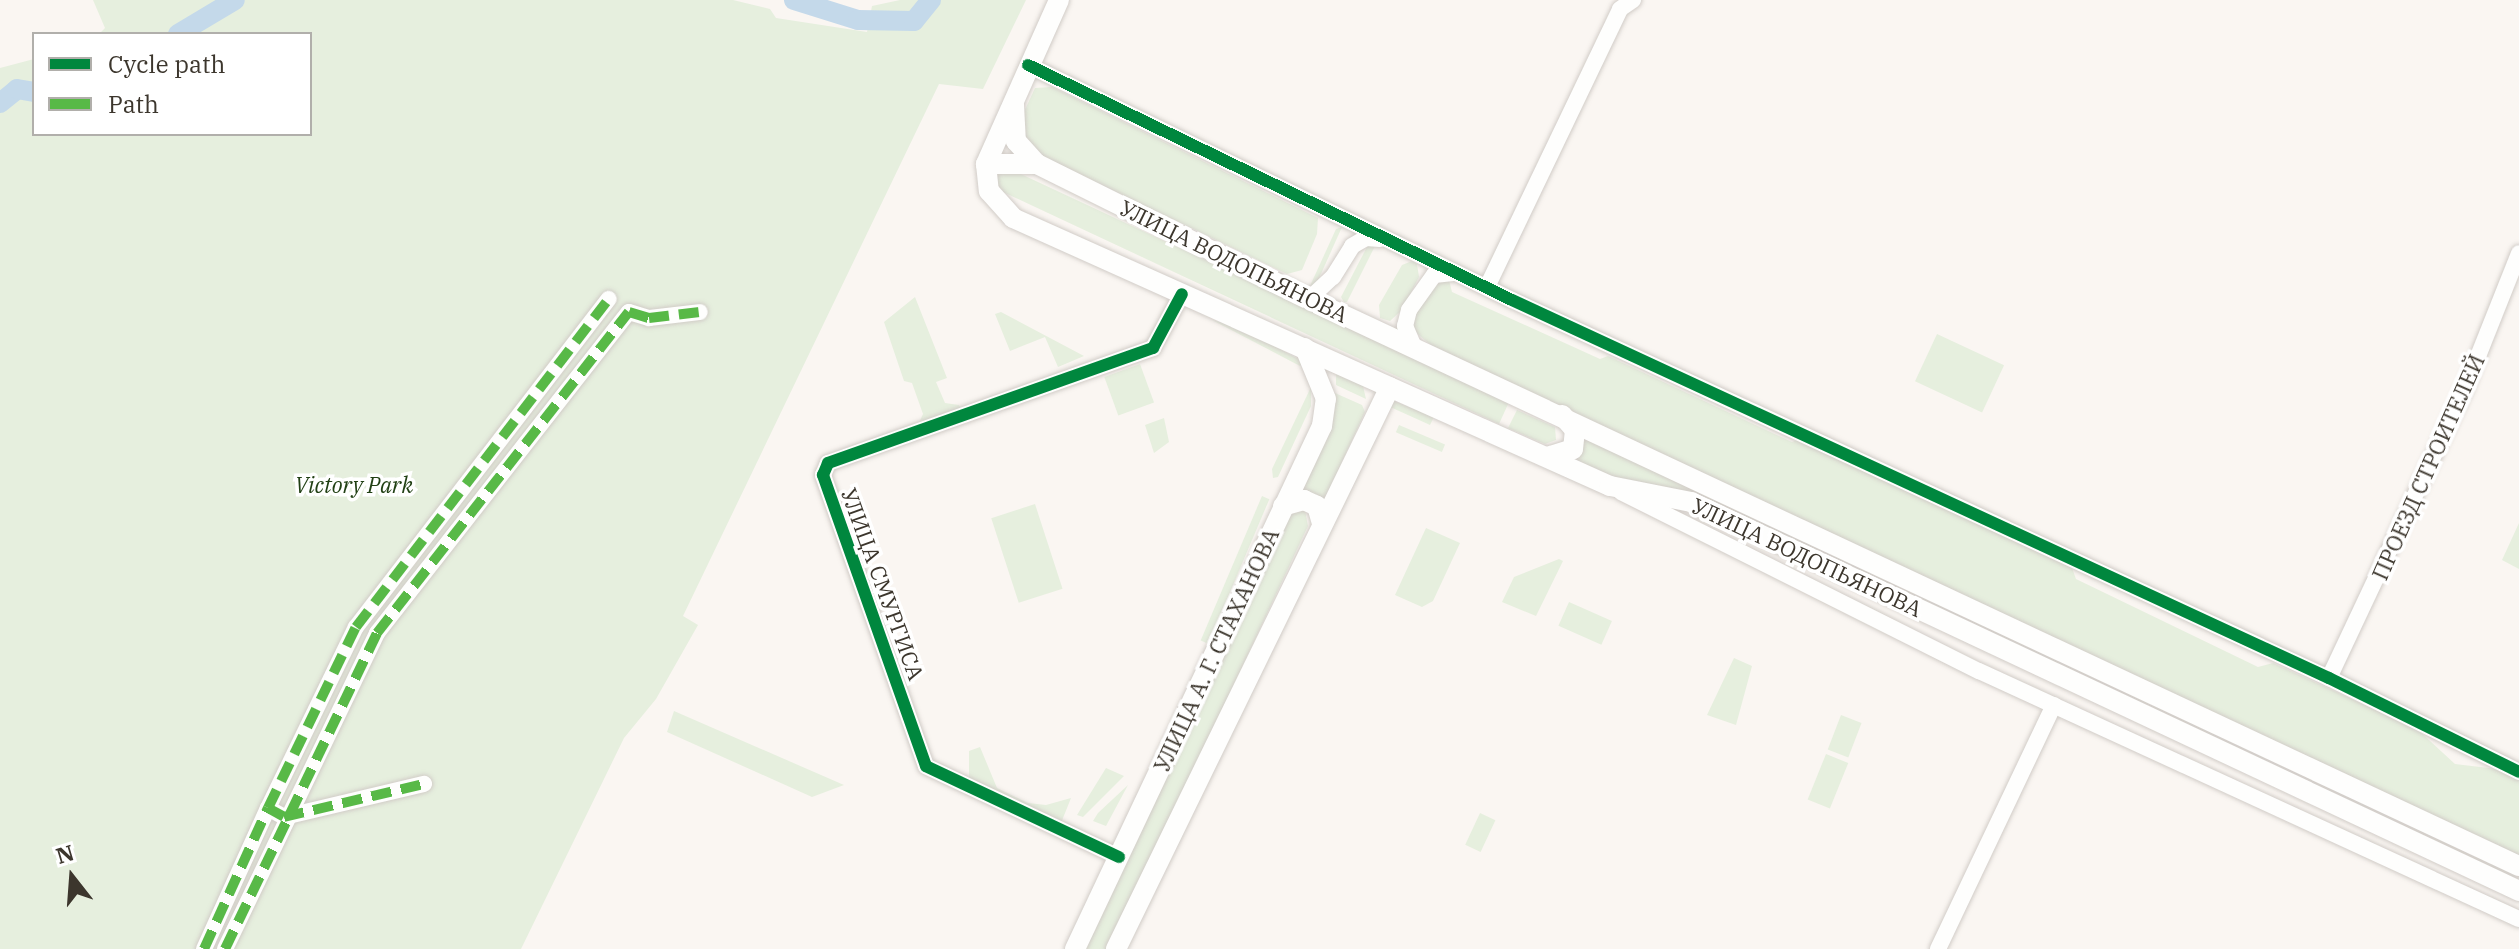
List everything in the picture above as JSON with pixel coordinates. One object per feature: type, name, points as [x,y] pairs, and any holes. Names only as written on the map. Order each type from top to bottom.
[{"type":"main road","points":[[986,164],[1059,0]]},
{"type":"main road","name":"УЛИЦА ВОДОПЬЯНОВА","points":[[1014,96],[1016,141],[1037,164],[1309,299],[2519,866]]},
{"type":"main road","name":"УЛИЦА ВОДОПЬЯНОВА","points":[[1037,164],[986,164],[989,191],[1013,218],[1610,486],[1691,502],[2519,891]]},
{"type":"main road","name":"УЛИЦА А. Г. СТАХАНОВА","points":[[1075,949],[1322,426],[1326,399],[1305,348]]},
{"type":"main road","name":"УЛИЦА А. Г. СТАХАНОВА","points":[[1116,949],[1390,387]]},
{"type":"main road","points":[[1547,457],[1573,449],[1575,430],[1562,415]]},
{"type":"main road","points":[[1283,506],[1304,500],[1317,506],[1322,523]]},
{"type":"street","points":[[1487,287],[1620,9],[1633,0]]},
{"type":"street","points":[[1028,65],[1389,241],[2329,678],[2519,772]]},
{"type":"street","points":[[1309,299],[1333,277],[1352,246],[1366,238],[1389,241]]},
{"type":"street","name":"ПРОЕЗД СТРОИТЕЛЕЙ","points":[[2329,678],[2465,389],[2519,253]]},
{"type":"street","points":[[1414,347],[1405,326],[1416,296],[1434,275],[1457,273]]},
{"type":"street","name":"УЛИЦА СМУРГИСА","points":[[1119,857],[926,766],[823,475],[828,463],[1153,348],[1182,294]]},
{"type":"street","points":[[204,949],[356,627],[609,299]]},
{"type":"street","points":[[225,949],[284,817],[377,633],[629,312],[649,318],[700,312]]},
{"type":"street","points":[[1610,486],[1675,523],[2054,705],[2519,919]]},
{"type":"street","points":[[1938,949],[2054,705]]},
{"type":"street","points":[[268,808],[284,817],[424,784]]},
{"type":"green space","name":"Victory Park","points":[[93,0],[733,0],[770,9],[776,18],[867,32],[872,6],[900,0],[1026,0],[983,89],[939,84],[683,616],[698,625],[656,699],[624,738],[521,949],[0,949],[0,68],[32,60],[32,136],[312,136],[312,32],[101,32],[105,28]]},
{"type":"green space","points":[[1052,87],[1318,218],[1317,234],[1302,270],[1287,274],[1029,150],[1020,132],[1023,114],[1035,88]]},
{"type":"green space","points":[[1006,167],[1509,402],[1499,424],[1003,192],[994,182],[998,169]]},
{"type":"green space","points":[[1342,227],[1316,285],[1310,286],[1336,229]]},
{"type":"green space","points":[[1376,244],[1347,302],[1344,302],[1341,297],[1368,245]]},
{"type":"green space","points":[[1412,261],[1417,264],[1419,277],[1402,310],[1390,321],[1380,318],[1379,305],[1402,265]]},
{"type":"green space","points":[[1449,280],[1452,292],[1600,359],[1608,356],[1792,442],[1800,439],[2072,568],[2076,579],[2258,667],[2273,663],[2417,729],[2455,764],[2497,769],[2519,779],[2519,857],[1432,346],[1413,330],[1414,313],[1431,282]]},
{"type":"green space","points":[[915,297],[947,378],[936,382],[945,403],[959,405],[961,410],[918,425],[923,414],[912,383],[904,381],[884,322]]},
{"type":"green space","points":[[1001,312],[1084,356],[1058,367],[1045,337],[1010,351],[995,314]]},
{"type":"green space","points":[[1212,320],[1239,327],[1304,362],[1300,366]]},
{"type":"green space","points":[[1937,334],[2004,365],[1982,412],[1915,381]]},
{"type":"green space","points":[[1140,364],[1154,403],[1118,416],[1104,377]]},
{"type":"green space","points":[[1336,374],[1363,386],[1366,399],[1336,385]]},
{"type":"green space","points":[[1311,387],[1311,406],[1278,477],[1273,478],[1272,469]]},
{"type":"green space","points":[[1335,393],[1362,405],[1365,412],[1323,503],[1298,491],[1330,422]]},
{"type":"green space","points":[[1394,401],[1434,417],[1430,425],[1388,406]]},
{"type":"green space","points":[[1517,410],[1555,427],[1556,440],[1545,444],[1508,428]]},
{"type":"green space","points":[[1164,418],[1169,442],[1154,453],[1145,425]]},
{"type":"green space","points":[[1399,425],[1445,445],[1442,452],[1396,432]]},
{"type":"green space","points":[[1582,435],[1738,511],[1735,514],[1612,477],[1571,457]]},
{"type":"green space","points":[[1262,496],[1269,499],[1208,644],[1201,641]]},
{"type":"green space","points":[[1035,504],[1063,589],[1019,603],[991,518]]},
{"type":"green space","points":[[1305,510],[1308,526],[1110,949],[1081,949],[1286,511]]},
{"type":"green space","points":[[2519,523],[2519,569],[2502,560]]},
{"type":"green space","points":[[1426,528],[1460,543],[1433,601],[1422,607],[1395,595]]},
{"type":"green space","points":[[1559,559],[1563,561],[1536,616],[1502,602],[1514,577]]},
{"type":"green space","points":[[1569,602],[1612,621],[1601,645],[1558,626]]},
{"type":"green space","points":[[1734,658],[1752,666],[1736,725],[1707,715]]},
{"type":"green space","points":[[674,711],[844,785],[812,797],[667,732]]},
{"type":"green space","points":[[1841,715],[1862,723],[1848,757],[1828,750]]},
{"type":"green space","points":[[980,747],[997,788],[1028,803],[1046,805],[1071,798],[1061,823],[969,780],[969,751]]},
{"type":"green space","points":[[1826,754],[1848,763],[1830,808],[1808,799]]},
{"type":"green space","points":[[1106,768],[1124,776],[1083,817],[1077,815]]},
{"type":"green space","points":[[1128,785],[1106,826],[1093,821],[1098,813]]},
{"type":"green space","points":[[1480,813],[1495,820],[1481,852],[1465,845]]},
{"type":"waterway","points":[[181,32],[235,0]]},
{"type":"waterway","points":[[794,0],[858,20],[914,21],[931,0]]},
{"type":"waterway","points":[[0,103],[17,89],[32,92]]},
{"type":"marked path","points":[[268,808],[356,627],[609,299]]},
{"type":"marked path","points":[[225,949],[377,633],[629,312],[649,318],[700,312]]},
{"type":"marked path","points":[[204,949],[268,808],[284,817],[424,784]]},
{"type":"cycle path","points":[[1028,65],[1512,300],[2329,678],[2519,772]]},
{"type":"cycle path","points":[[1119,857],[926,766],[823,475],[828,463],[1153,348],[1182,294]]}]
